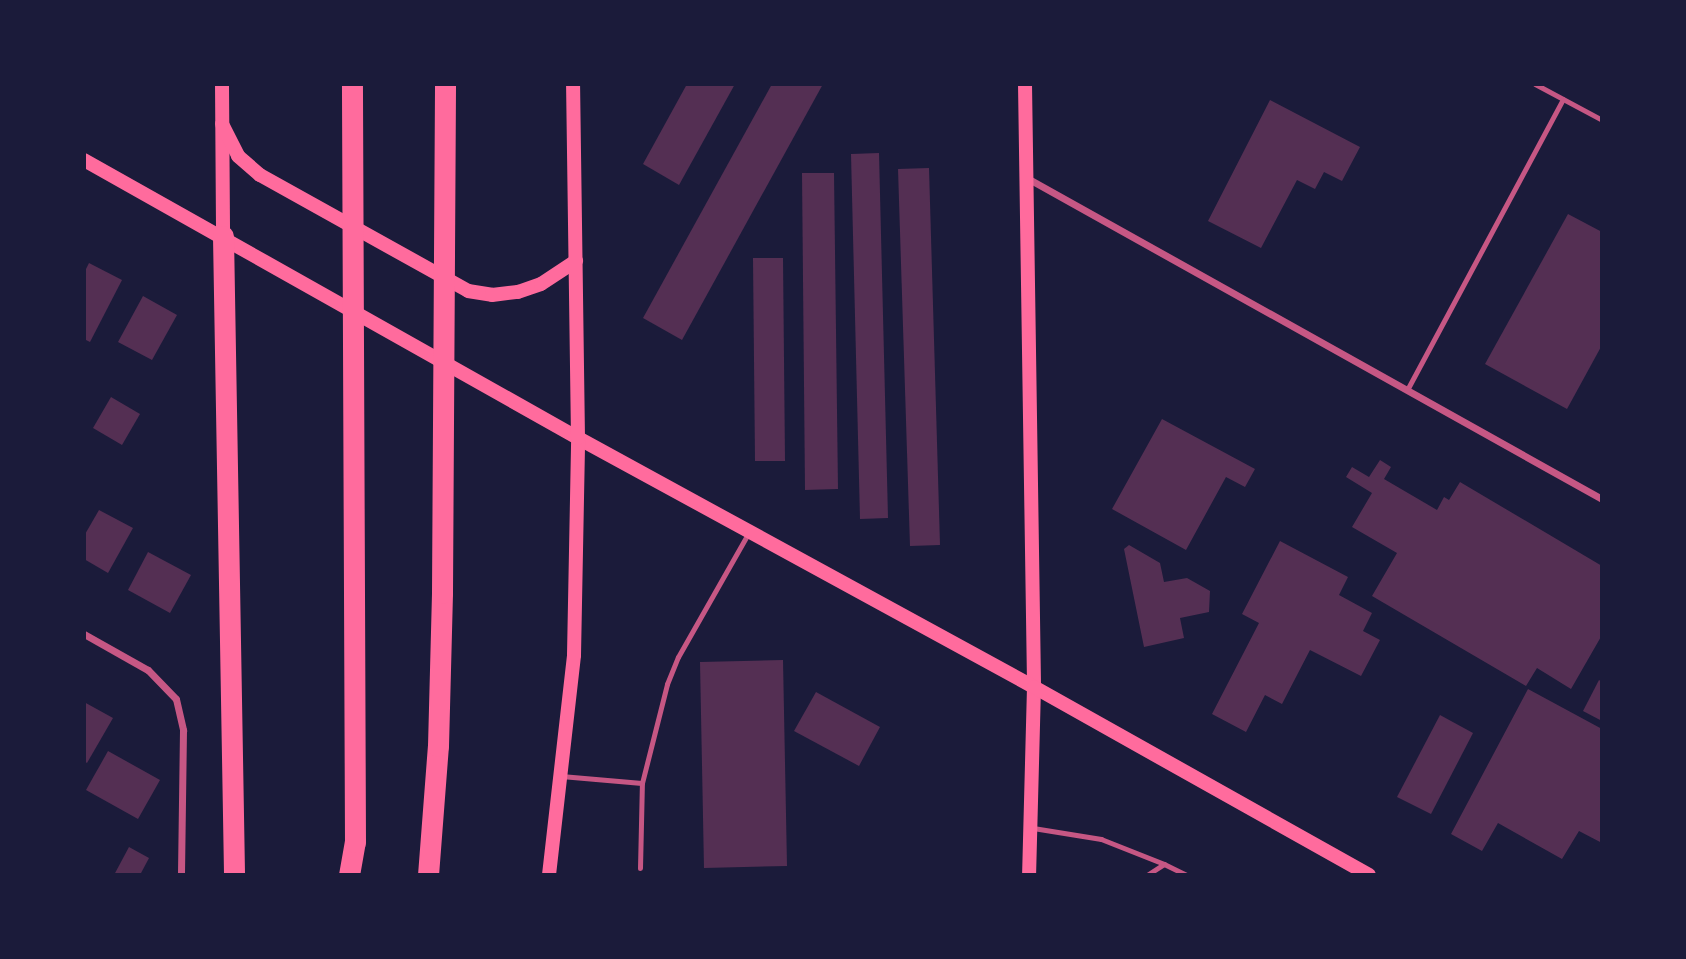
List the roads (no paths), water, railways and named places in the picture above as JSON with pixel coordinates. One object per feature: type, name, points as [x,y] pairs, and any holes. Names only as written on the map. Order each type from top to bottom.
[{"type":"highway","points":[[349,875],[355,842],[352,84]]},
{"type":"highway","points":[[428,875],[439,746],[445,84]]},
{"type":"highway","points":[[223,236],[234,875]]},
{"type":"main road","points":[[222,84],[223,236]]},
{"type":"main road","points":[[549,875],[574,655],[578,438],[573,84]]},
{"type":"main road","points":[[1025,84],[1034,687],[1029,875]]},
{"type":"main road","points":[[222,124],[238,156],[260,175],[468,291],[492,295],[518,292],[541,284],[576,261]]},
{"type":"main road","points":[[84,160],[578,438],[1034,687],[1369,875]]},
{"type":"street","points":[[1027,177],[1602,499]]},
{"type":"street","points":[[84,634],[148,670],[176,699],[183,730],[181,875]]},
{"type":"lane","points":[[1535,84],[1602,120]]},
{"type":"lane","points":[[1407,390],[1563,99]]},
{"type":"lane","points":[[640,868],[642,783],[667,684],[678,657],[749,532]]},
{"type":"lane","points":[[561,776],[642,783]]},
{"type":"lane","points":[[1030,827],[1101,839],[1183,874]]},
{"type":"lane","points":[[1147,875],[1164,864]]}]
